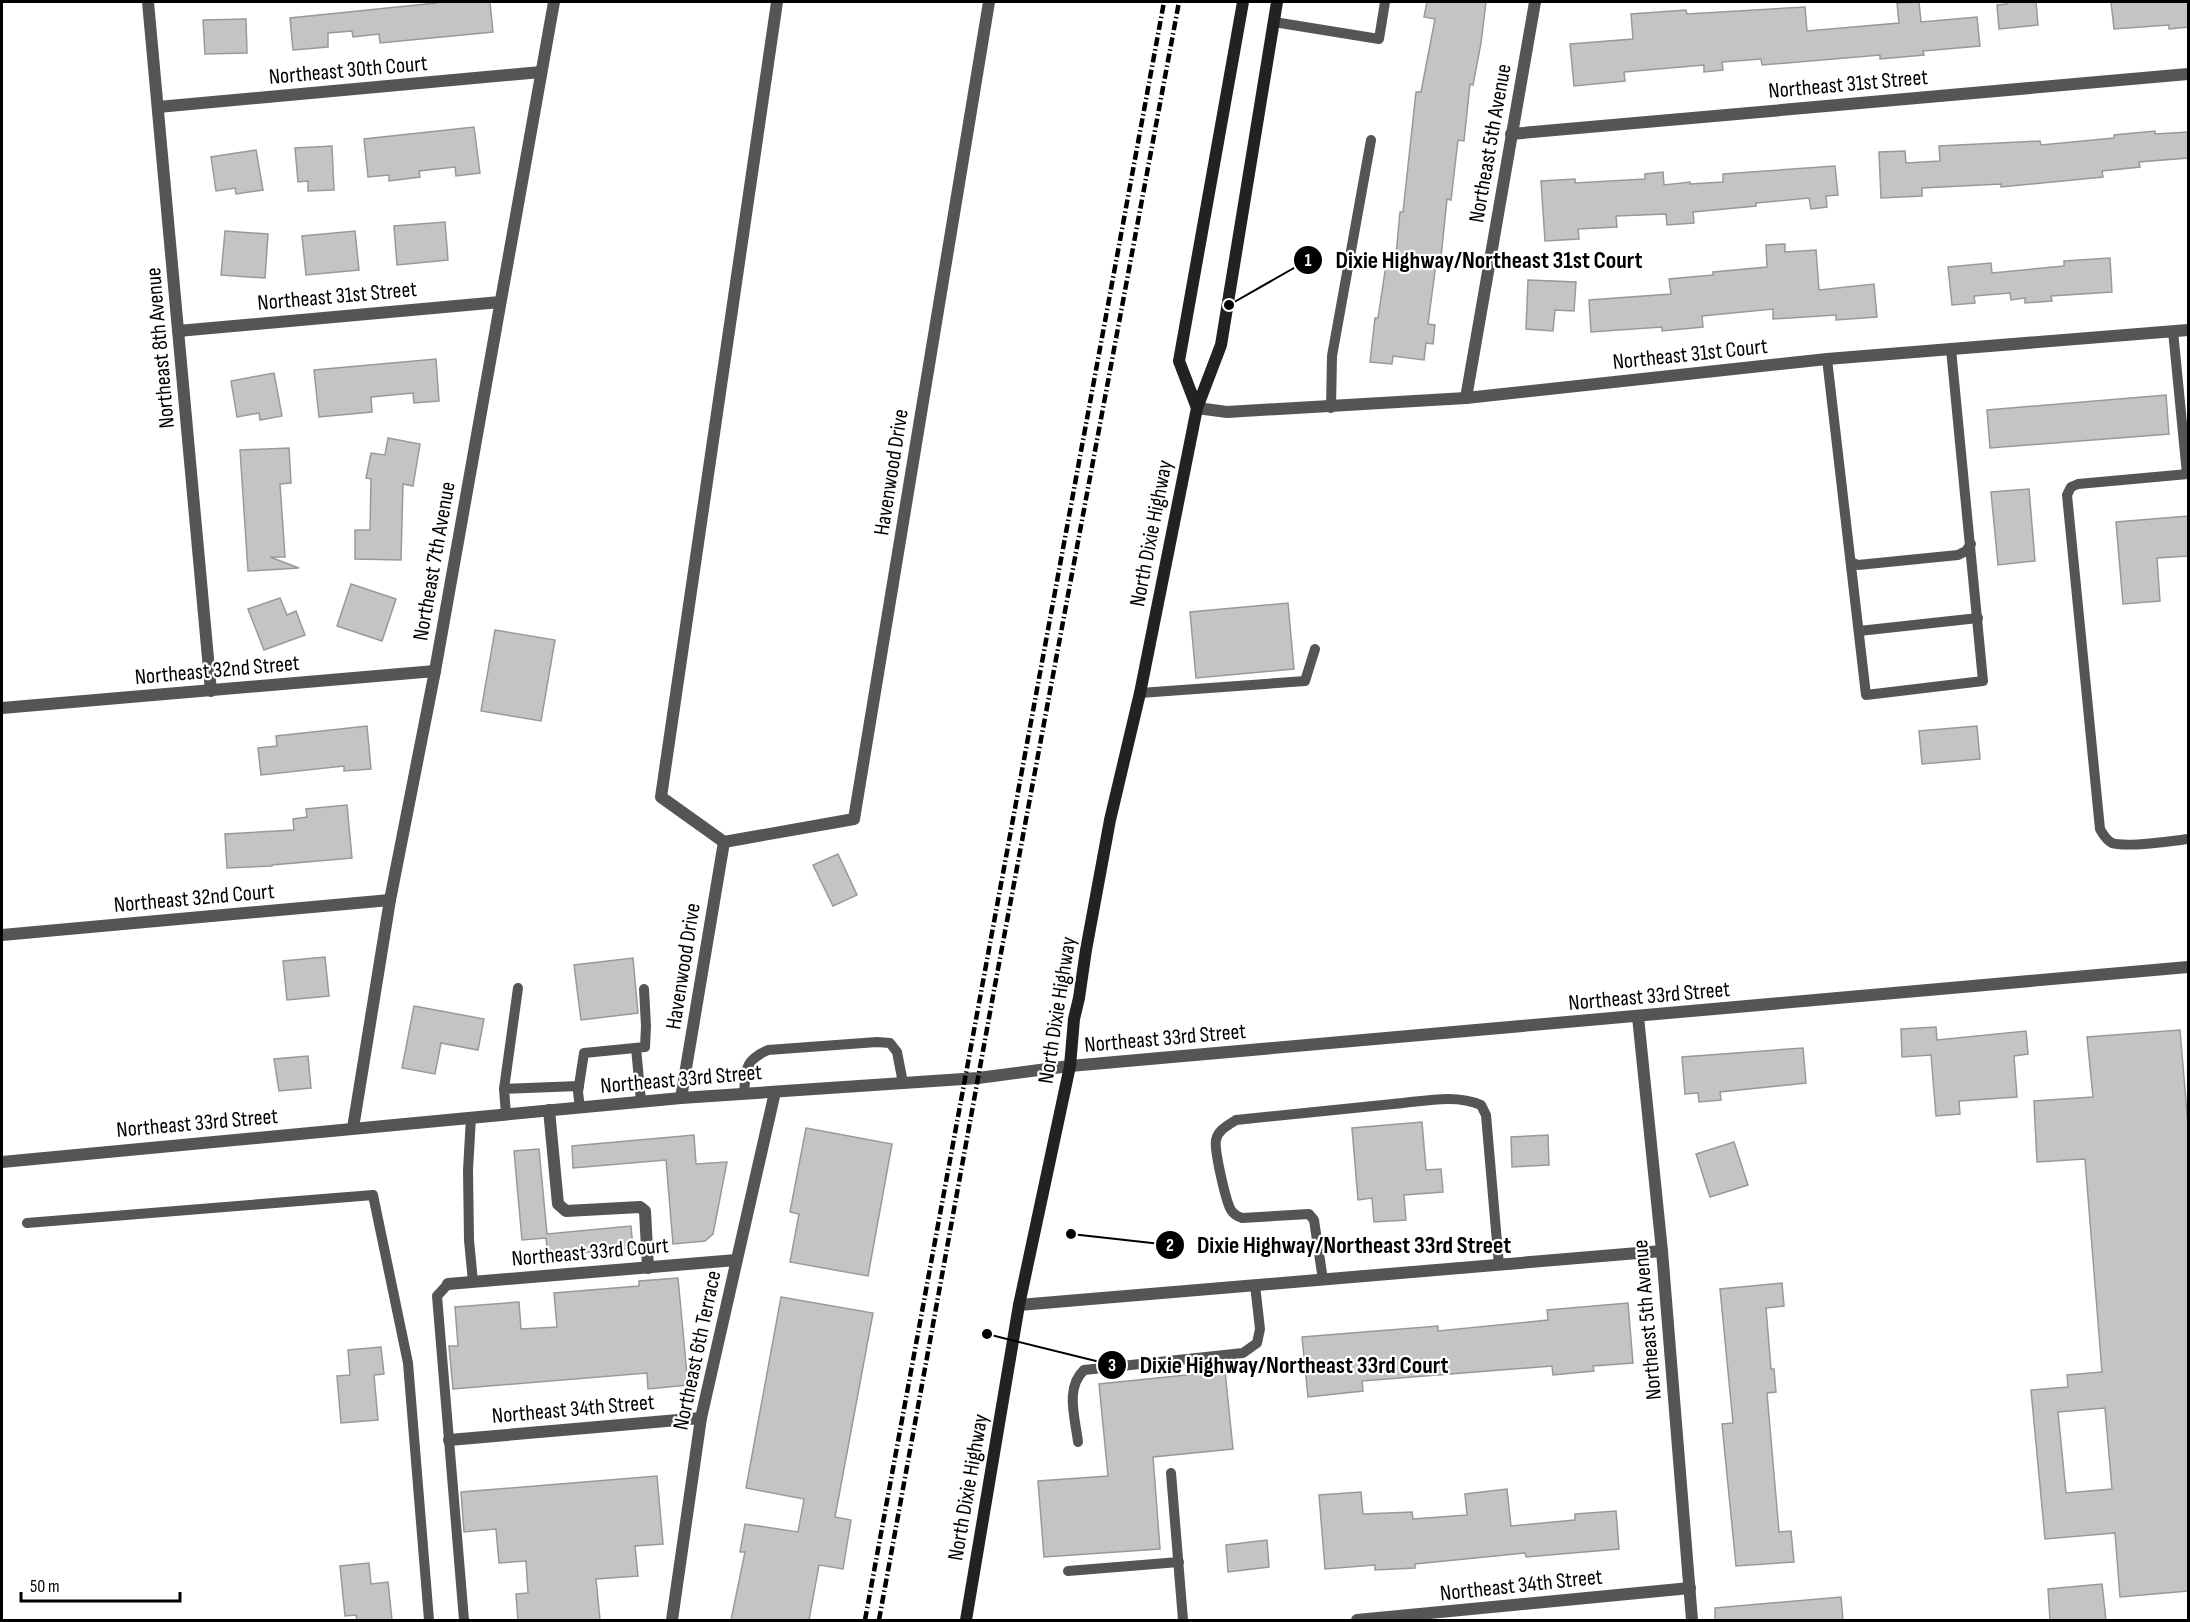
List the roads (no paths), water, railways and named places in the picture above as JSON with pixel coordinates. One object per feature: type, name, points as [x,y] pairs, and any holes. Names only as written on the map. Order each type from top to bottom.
[{"type":"main road","points":[[1197,408],[1179,361],[1243,2]]},
{"type":"main road","name":"North Dixie Highway","points":[[966,1620],[1019,1305],[1070,1066],[1074,1019],[1110,820],[1140,693],[1197,408],[1221,345],[1277,2]]},
{"type":"street","name":"Northeast 8th Avenue","points":[[148,2],[211,691]]},
{"type":"street","name":"Northeast 7th Avenue","points":[[353,1128],[390,900],[435,671],[554,2]]},
{"type":"street","points":[[724,842],[661,797],[777,2]]},
{"type":"street","name":"Havenwood Drive","points":[[681,1098],[724,842],[854,819],[990,2]]},
{"type":"street","name":"Northeast 5th Avenue","points":[[1466,398],[1535,2]]},
{"type":"street","name":"Northeast 30th Court","points":[[158,107],[542,72]]},
{"type":"street","name":"Northeast 31st Street","points":[[1511,134],[2188,74]]},
{"type":"street","name":"Northeast 31st Street","points":[[178,331],[500,302]]},
{"type":"street","name":"Northeast 31st Court","points":[[1197,408],[1227,412],[1331,408],[1466,398],[1827,359],[2188,330]]},
{"type":"street","name":"Northeast 32nd Street","points":[[2,708],[435,671]]},
{"type":"street","name":"Northeast 32nd Court","points":[[2,935],[390,900]]},
{"type":"street","name":"Northeast 33rd Street","points":[[2,1162],[641,1101],[978,1078],[1070,1066],[2188,967]]},
{"type":"street","name":"Northeast 5th Avenue","points":[[1638,1017],[1662,1251],[1692,1620]]},
{"type":"street","name":"Northeast 6th Terrace","points":[[672,1620],[701,1418],[775,1092]]},
{"type":"street","points":[[549,1110],[558,1204],[566,1211],[640,1207],[645,1212],[648,1268]]},
{"type":"street","points":[[1019,1305],[1662,1251]]},
{"type":"street","name":"Northeast 33rd Court","points":[[448,1284],[736,1260]]},
{"type":"street","name":"Northeast 34th Street","points":[[449,1440],[701,1418]]},
{"type":"street","name":"Northeast 34th Street","points":[[1357,1620],[1690,1588]]},
{"type":"lane","points":[[1274,21],[1379,39],[1385,2]]},
{"type":"lane","points":[[1331,408],[1332,356],[1371,140]]},
{"type":"lane","points":[[2173,331],[2188,474],[2078,484],[2071,487],[2067,495],[2100,829],[2112,843],[2188,839]]},
{"type":"lane","points":[[1827,359],[1866,695],[1983,681],[1952,349]]},
{"type":"lane","points":[[1851,562],[1858,565],[1958,555],[1966,551],[1971,544]]},
{"type":"lane","points":[[1859,631],[1978,618]]},
{"type":"lane","points":[[1140,693],[1305,681],[1315,649]]},
{"type":"lane","points":[[506,1114],[504,1089],[518,988]]},
{"type":"lane","points":[[580,1108],[579,1086],[585,1053],[645,1047],[644,989]]},
{"type":"lane","points":[[744,1094],[746,1067],[753,1057],[768,1050],[878,1042],[890,1043],[897,1052],[903,1083]]},
{"type":"lane","points":[[636,1048],[641,1101]]},
{"type":"lane","points":[[504,1089],[579,1086]]},
{"type":"lane","points":[[1323,1280],[1316,1229],[1314,1220],[1309,1214],[1242,1218],[1235,1216],[1229,1208],[1219,1166],[1216,1140],[1224,1127],[1236,1120],[1452,1099],[1472,1101],[1481,1105],[1486,1115],[1499,1265]]},
{"type":"lane","points":[[471,1117],[468,1170],[469,1240],[473,1282]]},
{"type":"lane","points":[[27,1223],[373,1195],[408,1364],[429,1620]]},
{"type":"lane","points":[[448,1284],[436,1296],[464,1620]]},
{"type":"lane","points":[[1078,1442],[1072,1389],[1076,1378],[1084,1370],[1243,1353],[1257,1343],[1260,1329],[1255,1286]]},
{"type":"lane","points":[[1171,1473],[1183,1620]]},
{"type":"lane","points":[[1068,1571],[1179,1562]]},
{"type":"railway","points":[[865,1620],[1164,2]]},
{"type":"railway","points":[[879,1620],[1179,2]]},
{"type":"place","name":"Dixie Highway/Northeast 31st Court","points":[[1229,305]]},
{"type":"place","name":"Dixie Highway/Northeast 33rd Street","points":[[1071,1234]]},
{"type":"place","name":"Dixie Highway/Northeast 33rd Court","points":[[987,1334]]}]
